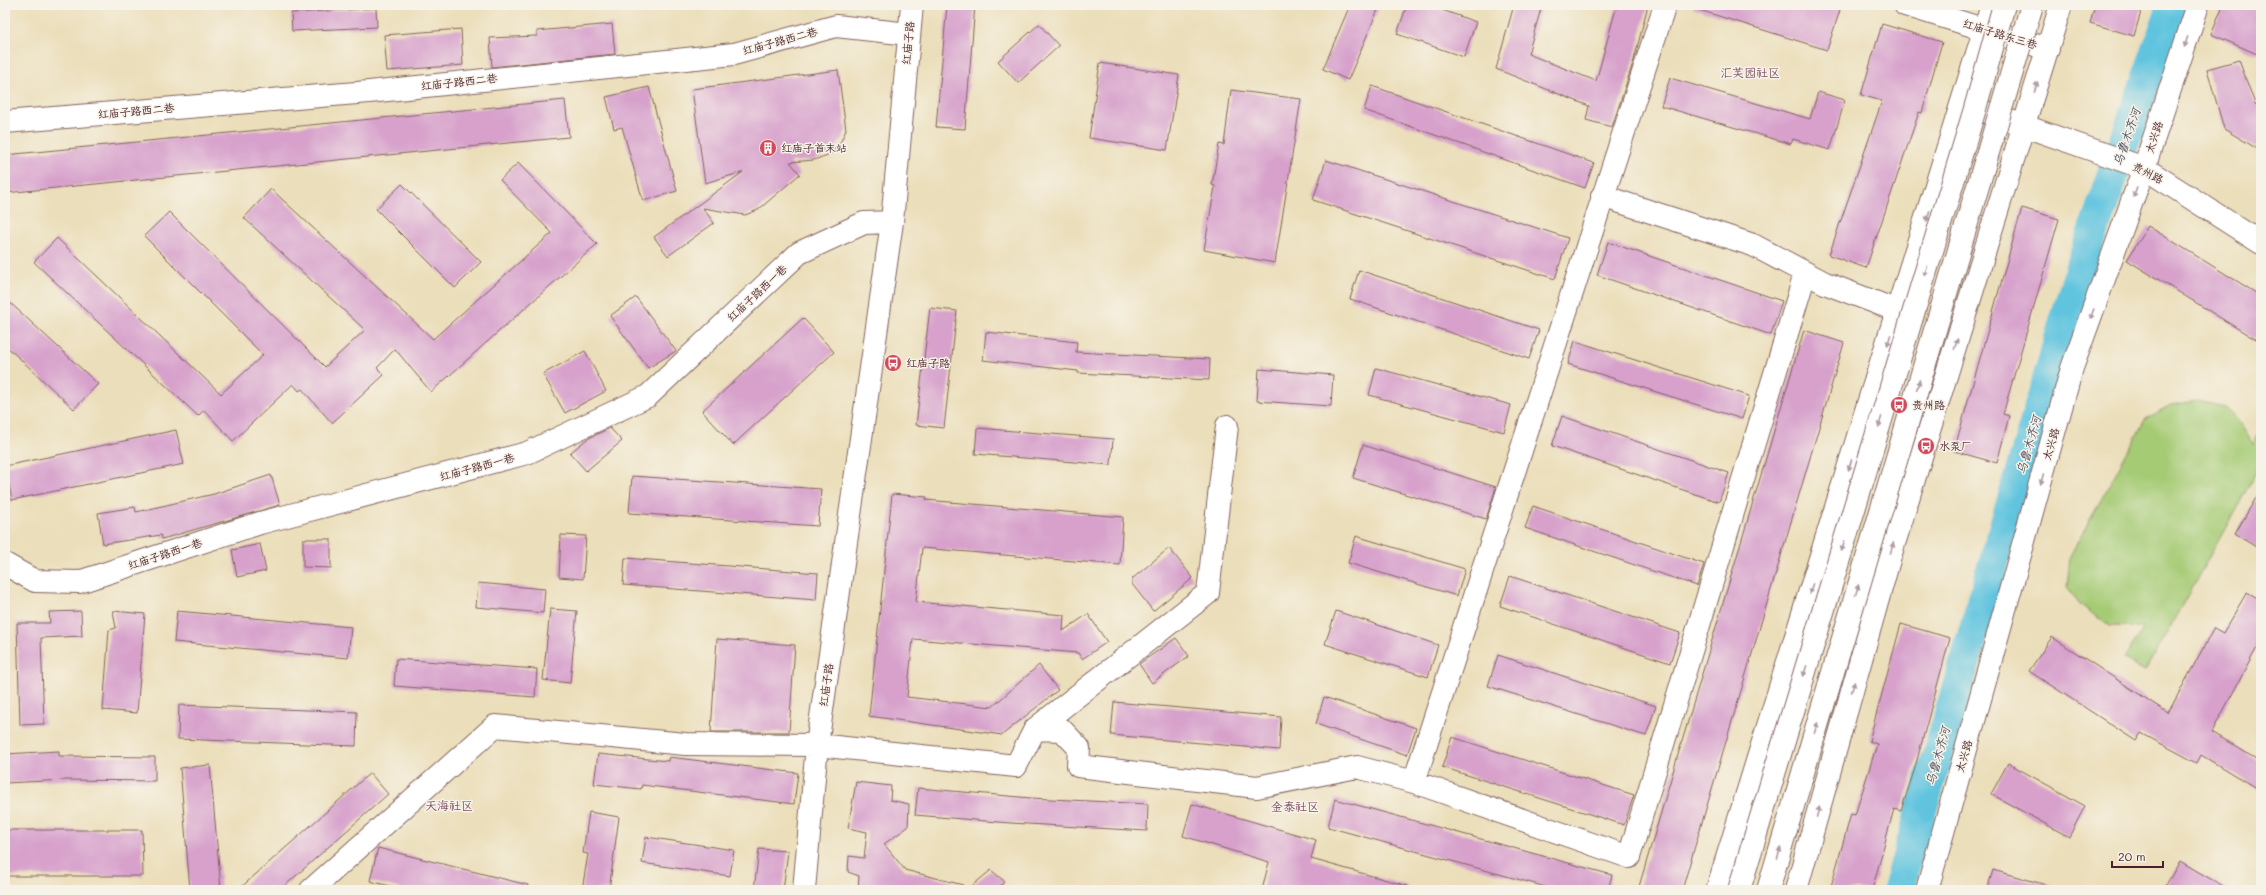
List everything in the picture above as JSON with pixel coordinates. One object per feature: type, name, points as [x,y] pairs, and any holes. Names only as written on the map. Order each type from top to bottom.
[{"type":"main road","name":"红庙子路","points":[[804,890],[817,745],[892,222],[912,5]]},
{"type":"main road","points":[[1414,782],[1602,196],[1665,5]]},
{"type":"main road","name":"红庙子路东三巷","points":[[1906,5],[2048,49]]},
{"type":"main road","points":[[1717,890],[1986,30],[1992,5]]},
{"type":"main road","points":[[1739,890],[2004,5]]},
{"type":"main road","points":[[1768,890],[2032,5]]},
{"type":"main road","points":[[2020,44],[2040,20],[2047,5]]},
{"type":"main road","points":[[1796,890],[1889,560],[2061,5]]},
{"type":"main road","name":"太兴路","points":[[1927,890],[2072,368],[2140,167],[2198,5]]},
{"type":"main road","name":"红庙子路西二巷","points":[[5,122],[369,92],[734,54],[836,26],[909,34]]},
{"type":"main road","name":"贵州路","points":[[1962,104],[2024,124],[2140,167],[2261,243]]},
{"type":"main road","points":[[1602,196],[1753,245],[1805,274],[1898,311]]},
{"type":"main road","name":"红庙子路西一巷","points":[[5,564],[36,581],[79,582],[260,523],[528,454],[648,396],[799,253],[864,223],[892,222]]},
{"type":"main road","points":[[1035,729],[1062,730],[1079,748],[1078,766],[1257,787],[1357,767],[1414,782],[1629,857],[1805,274]]},
{"type":"main road","points":[[311,890],[495,726],[685,744],[817,745],[1016,766],[1035,729],[1208,593],[1227,426]]},
{"type":"green space","points":[[2197,401],[2225,407],[2241,425],[2253,444],[2261,429],[2261,465],[2145,671],[2124,660],[2143,627],[2109,626],[2081,605],[2067,588],[2070,556],[2146,418],[2171,405]]},
{"type":"building","points":[[947,5],[975,5],[965,129],[936,127]]},
{"type":"building","points":[[1350,5],[1380,5],[1348,80],[1323,69]]},
{"type":"building","points":[[1407,5],[1428,5],[1476,22],[1464,57],[1397,34]]},
{"type":"building","points":[[1514,5],[1542,5],[1528,54],[1596,81],[1617,5],[1648,5],[1634,60],[1612,127],[1586,120],[1589,106],[1496,69]]},
{"type":"building","points":[[1694,5],[1825,5],[1840,10],[1827,50],[1693,8]]},
{"type":"building","points":[[2095,5],[2143,5],[2134,36],[2090,23]]},
{"type":"building","points":[[2223,5],[2261,5],[2261,44],[2257,54],[2211,34]]},
{"type":"building","points":[[376,8],[377,27],[292,31],[291,13]]},
{"type":"building","points":[[612,24],[615,54],[492,67],[490,38],[537,36],[537,31]]},
{"type":"building","points":[[1039,24],[1059,46],[1018,83],[998,61]]},
{"type":"building","points":[[1882,24],[1942,42],[1922,113],[1919,112],[1866,268],[1829,255],[1882,101],[1861,95]]},
{"type":"building","points":[[461,29],[463,65],[387,71],[384,35]]},
{"type":"building","points":[[2239,60],[2255,104],[2261,107],[2261,151],[2224,129],[2207,69]]},
{"type":"building","points":[[1100,63],[1179,75],[1167,150],[1089,138]]},
{"type":"building","name":"红庙子首末站","points":[[838,70],[846,130],[841,141],[830,154],[814,160],[790,162],[800,174],[758,210],[745,215],[703,208],[714,223],[668,256],[654,237],[743,172],[705,183],[692,89]]},
{"type":"building","points":[[1670,78],[1810,119],[1818,92],[1845,100],[1830,150],[1793,139],[1791,144],[1661,106]]},
{"type":"building","points":[[1372,86],[1594,163],[1585,188],[1364,110]]},
{"type":"building","points":[[649,87],[677,191],[643,201],[622,127],[614,129],[606,97]]},
{"type":"building","points":[[1231,90],[1301,99],[1275,263],[1204,250],[1215,186],[1212,185],[1219,144],[1224,145]]},
{"type":"building","points":[[565,100],[569,137],[5,193],[5,155]]},
{"type":"building","points":[[1326,160],[1568,238],[1555,279],[1313,200]]},
{"type":"building","points":[[518,163],[597,244],[431,392],[395,349],[377,368],[384,375],[332,423],[302,389],[299,391],[293,384],[233,441],[204,410],[198,416],[34,262],[57,238],[221,394],[263,355],[144,236],[169,212],[325,367],[365,330],[244,218],[271,189],[433,339],[552,233],[500,180]]},
{"type":"building","points":[[402,184],[481,262],[455,288],[376,209]]},
{"type":"building","points":[[2022,208],[2059,219],[2003,414],[2009,416],[1997,463],[1954,451]]},
{"type":"building","points":[[2148,226],[2261,296],[2261,343],[2127,260]]},
{"type":"building","points":[[1608,242],[1782,301],[1771,335],[1597,275]]},
{"type":"building","points":[[1359,270],[1539,330],[1529,359],[1350,299]]},
{"type":"building","points":[[636,297],[676,351],[648,368],[610,316]]},
{"type":"building","points":[[5,298],[98,384],[74,409],[5,345]]},
{"type":"building","points":[[930,308],[957,311],[944,428],[916,425]]},
{"type":"building","points":[[803,318],[834,352],[733,445],[702,411]]},
{"type":"building","points":[[1804,330],[1844,343],[1682,890],[1638,890]]},
{"type":"building","points":[[986,332],[1077,342],[1076,352],[1210,359],[1209,380],[1078,373],[1078,371],[983,360]]},
{"type":"building","points":[[1575,341],[1749,396],[1742,419],[1568,364]]},
{"type":"building","points":[[585,351],[606,391],[565,413],[543,374]]},
{"type":"building","points":[[1376,368],[1511,405],[1504,432],[1369,395]]},
{"type":"building","points":[[1259,369],[1333,375],[1331,406],[1257,401]]},
{"type":"building","points":[[1562,416],[1729,473],[1719,502],[1552,446]]},
{"type":"building","points":[[610,428],[622,441],[586,471],[570,453],[587,439]]},
{"type":"building","points":[[977,428],[1113,439],[1111,465],[975,454]]},
{"type":"building","points":[[176,430],[184,464],[12,500],[5,466]]},
{"type":"building","points":[[1363,445],[1496,487],[1486,519],[1353,478]]},
{"type":"building","points":[[271,475],[280,505],[162,539],[161,535],[103,544],[98,513],[135,507],[136,512],[214,494]]},
{"type":"building","points":[[632,476],[821,489],[818,526],[629,513]]},
{"type":"building","points":[[2261,489],[2261,550],[2235,534]]},
{"type":"building","points":[[892,494],[927,497],[926,500],[1123,517],[1120,565],[922,548],[916,602],[1064,615],[1063,631],[1088,614],[1107,642],[1082,659],[1078,653],[913,639],[907,697],[992,707],[1039,665],[1058,690],[1002,735],[869,716]]},
{"type":"building","points":[[1533,506],[1704,564],[1697,586],[1525,528]]},
{"type":"building","points":[[561,535],[586,536],[583,579],[559,577]]},
{"type":"building","points":[[1356,536],[1465,569],[1457,596],[1348,563]]},
{"type":"building","points":[[303,539],[331,539],[331,568],[303,567]]},
{"type":"building","points":[[260,544],[266,571],[237,577],[232,550]]},
{"type":"building","points":[[1169,548],[1193,578],[1153,611],[1132,584],[1132,579]]},
{"type":"building","points":[[625,558],[818,573],[816,600],[623,585]]},
{"type":"building","points":[[1510,576],[1680,633],[1670,663],[1500,606]]},
{"type":"building","points":[[478,583],[545,589],[543,613],[476,607]]},
{"type":"building","points":[[2247,592],[2261,600],[2261,640],[2212,732],[2261,762],[2261,791],[2201,755],[2197,763],[2141,733],[2136,741],[2029,671],[2052,637],[2168,713],[2214,628],[2223,633]]},
{"type":"building","points":[[550,609],[577,611],[570,683],[543,680]]},
{"type":"building","points":[[81,611],[82,636],[41,638],[44,724],[20,725],[17,623],[50,623],[49,612]]},
{"type":"building","points":[[113,611],[145,614],[137,713],[103,710],[109,630],[116,628]]},
{"type":"building","points":[[177,611],[351,627],[348,658],[174,642]]},
{"type":"building","points":[[1336,611],[1438,645],[1428,677],[1325,644]]},
{"type":"building","points":[[1901,624],[1950,638],[1914,771],[1901,811],[1894,809],[1872,890],[1830,890],[1851,814],[1855,815],[1877,744],[1869,741]]},
{"type":"building","points":[[1176,638],[1189,656],[1152,683],[1139,664]]},
{"type":"building","points":[[717,639],[795,645],[789,732],[711,732]]},
{"type":"building","points":[[1498,655],[1656,706],[1646,736],[1488,686]]},
{"type":"building","points":[[396,659],[537,669],[535,697],[394,686]]},
{"type":"building","points":[[1324,697],[1416,728],[1407,755],[1316,724]]},
{"type":"building","points":[[1114,702],[1281,717],[1279,750],[1111,735]]},
{"type":"building","points":[[179,705],[357,712],[356,746],[178,739]]},
{"type":"building","points":[[1452,737],[1634,795],[1624,825],[1442,767]]},
{"type":"building","points":[[59,751],[59,756],[155,757],[155,781],[66,780],[5,783],[5,754]]},
{"type":"building","points":[[598,754],[668,761],[669,757],[798,773],[794,804],[642,785],[641,789],[594,784]]},
{"type":"building","points":[[2008,763],[2085,806],[2069,837],[1991,794]]},
{"type":"building","points":[[210,765],[221,890],[190,890],[180,768]]},
{"type":"building","points":[[370,773],[388,794],[280,890],[238,890]]},
{"type":"building","points":[[856,782],[891,786],[890,800],[909,804],[908,827],[884,844],[905,870],[963,885],[963,890],[858,890],[859,876],[848,872],[849,856],[864,858],[867,832],[848,828]]},
{"type":"building","points":[[918,788],[1031,798],[1148,804],[1147,831],[1010,823],[915,815]]},
{"type":"building","points":[[1335,799],[1612,875],[1608,890],[1557,890],[1328,827]]},
{"type":"building","points":[[1192,804],[1316,840],[1311,859],[1408,886],[1407,890],[1262,890],[1269,862],[1183,836]]},
{"type":"building","points":[[589,812],[619,817],[609,890],[582,890],[588,854],[583,853]]},
{"type":"building","points":[[6,830],[142,830],[143,876],[6,876]]},
{"type":"building","points":[[646,837],[734,850],[730,876],[642,863]]},
{"type":"building","points":[[378,848],[528,885],[527,890],[406,890],[370,881]]},
{"type":"building","points":[[759,849],[788,851],[783,890],[754,890]]},
{"type":"building","points":[[2180,861],[2229,890],[2163,890]]},
{"type":"building","points":[[991,870],[1004,881],[999,890],[967,890]]},
{"type":"building","points":[[1993,870],[2050,886],[2049,890],[1987,890]]},
{"type":"waterway","name":"乌鲁木齐河","points":[[1898,890],[2080,269],[2173,5]]},
{"type":"place","name":"红庙子首末站","points":[[768,148]]},
{"type":"place","name":"红庙子路","points":[[893,363]]},
{"type":"place","name":"贵州路","points":[[1899,405]]},
{"type":"place","name":"水泵厂","points":[[1926,446]]},
{"type":"district","name":"汇芙园社区","points":[[1750,73]]},
{"type":"district","name":"天海社区","points":[[449,806]]},
{"type":"district","name":"金泰社区","points":[[1295,807]]}]
